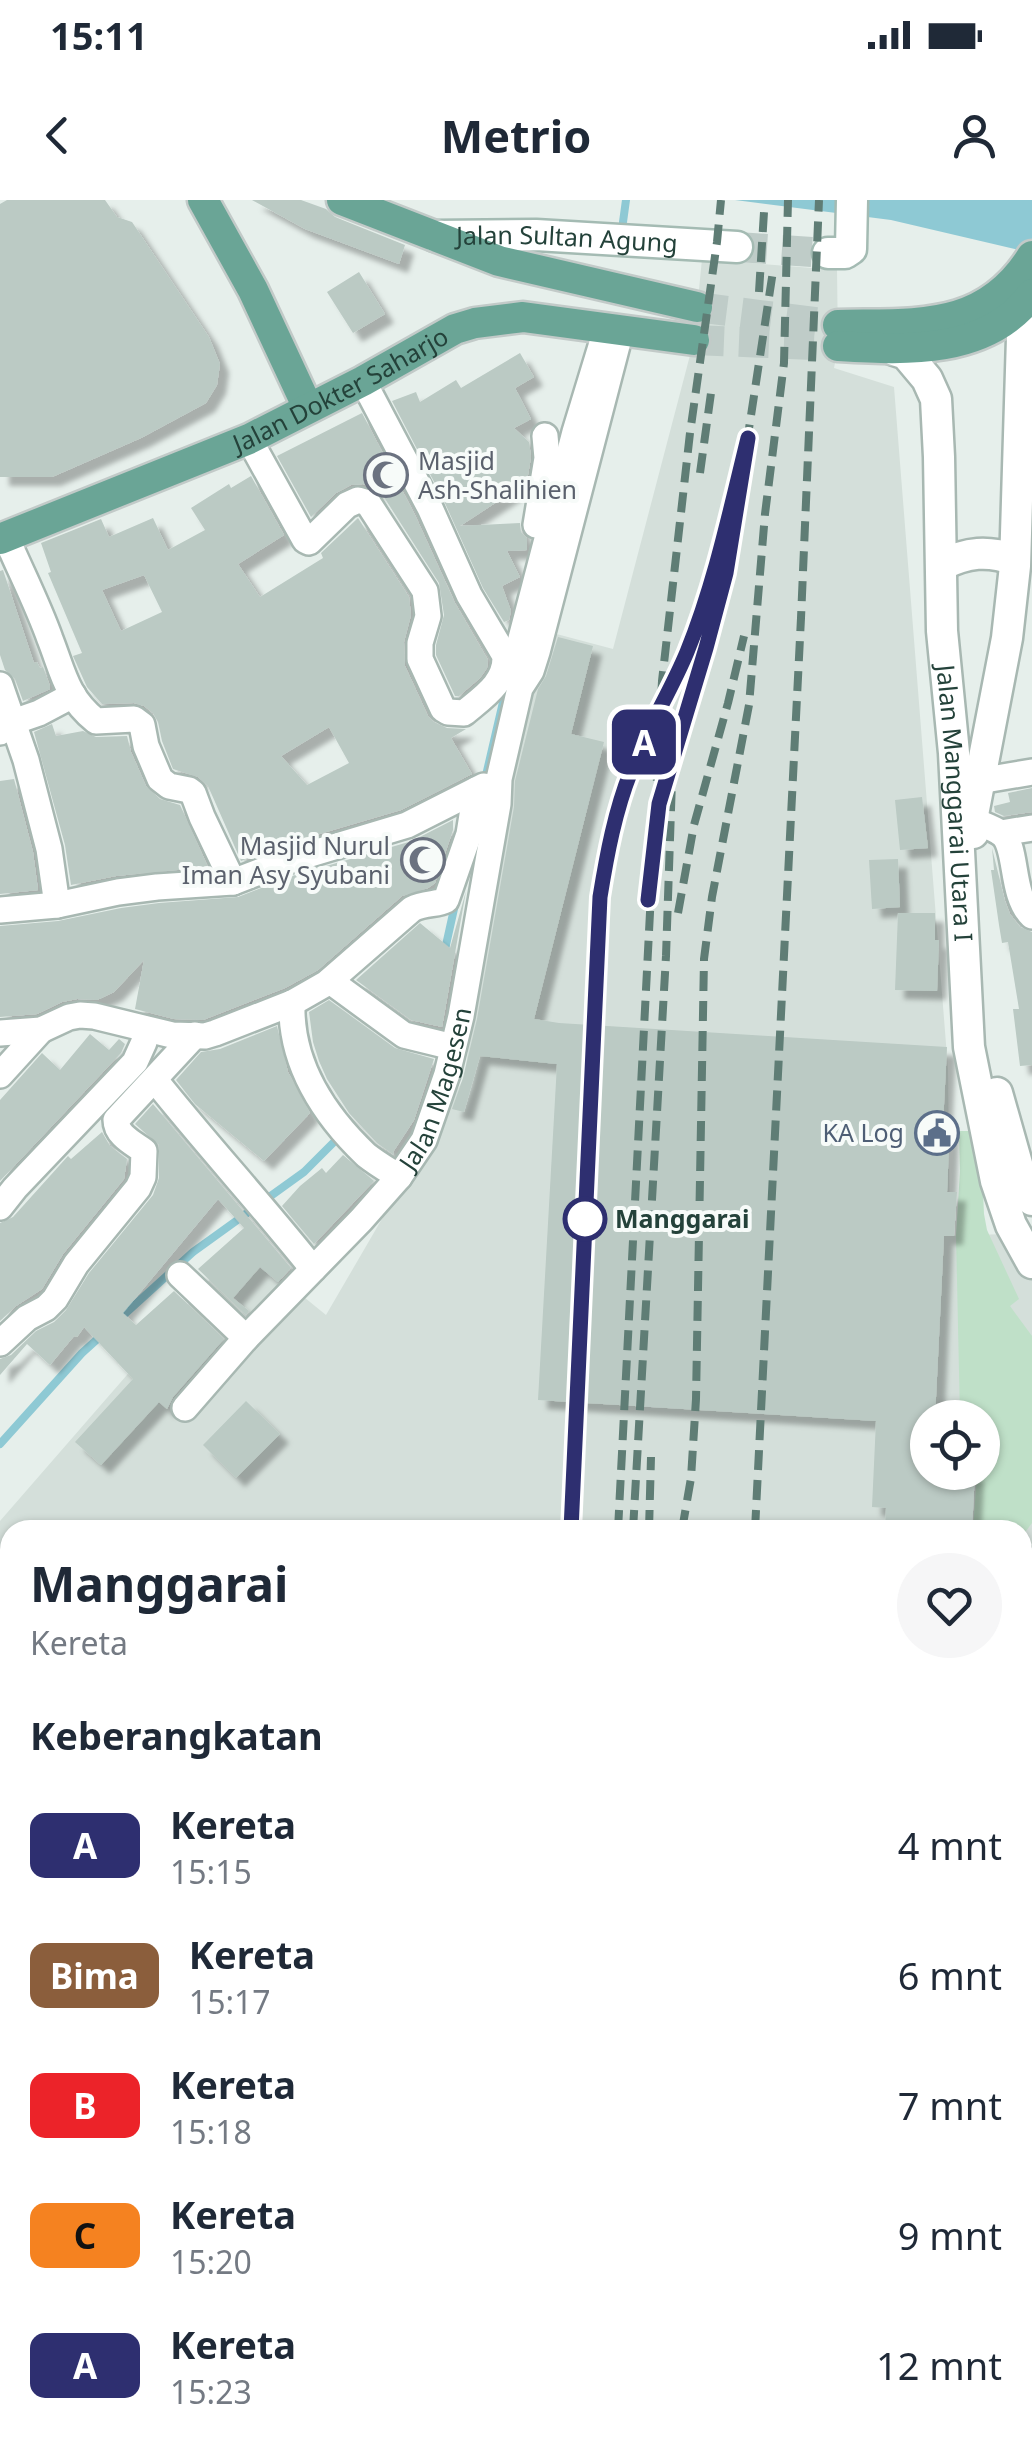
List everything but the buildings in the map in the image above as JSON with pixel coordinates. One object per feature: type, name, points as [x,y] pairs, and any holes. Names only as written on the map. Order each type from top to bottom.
[{"type":"main road","points":[[203,200],[253,290],[308,408]]},
{"type":"main road","name":"Jalan Sultan Agung","points":[[342,200],[435,236]]},
{"type":"main road","points":[[435,236],[499,261],[697,307]]},
{"type":"main road","points":[[1028,300],[1004,322],[957,344],[894,350],[838,336],[964,315],[996,296],[1031,258]]},
{"type":"main road","name":"Jalan Dokter Saharjo","points":[[3,538],[250,438],[364,382],[455,329],[474,323],[524,317],[694,340]]},
{"type":"street","points":[[828,253],[850,250],[851,208]]},
{"type":"street","name":"Jalan Sultan Agung","points":[[435,236],[536,235],[737,246]]},
{"type":"street","points":[[1028,300],[1015,560],[1021,620],[972,820],[984,1003],[995,1087],[1032,1200]]},
{"type":"street","name":"Jalan Magesen","points":[[185,1408],[399,1177],[424,1140],[447,1074],[483,899],[498,804],[486,785],[537,652],[614,328]]},
{"type":"street","name":"Jalan Manggarai Utara I","points":[[894,350],[906,354],[927,379],[936,399],[942,631],[954,753],[969,1047],[996,1181],[1012,1225],[1032,1263]]},
{"type":"street","points":[[364,382],[430,508],[469,595],[506,656]]},
{"type":"street","points":[[250,438],[305,540],[309,542],[348,505],[358,500],[368,504],[425,591],[428,616],[420,643],[424,672],[443,709],[464,713],[497,684],[506,667],[542,495],[547,458],[545,436]]},
{"type":"street","points":[[3,538],[50,639],[64,684],[84,712],[96,720],[134,719],[142,725],[160,779],[169,786],[193,792],[233,882]]},
{"type":"street","points":[[942,566],[959,556],[979,553],[1015,560]]},
{"type":"street","points":[[0,685],[6,727],[26,760],[49,849],[57,905]]},
{"type":"street","points":[[6,727],[73,696]]},
{"type":"street","points":[[979,781],[1032,772]]},
{"type":"street","points":[[0,910],[57,905],[118,892],[233,882],[287,861],[407,825],[486,785]]},
{"type":"street","points":[[0,1033],[41,1030],[80,1015],[172,1035],[205,1036],[292,1003],[330,981],[403,914],[424,903],[446,900],[486,785]]},
{"type":"street","points":[[972,820],[1001,833],[1008,842],[1021,902],[1032,916]]},
{"type":"street","points":[[1001,833],[1032,828]]},
{"type":"street","points":[[330,981],[413,1038],[453,1048]]},
{"type":"street","points":[[292,1003],[296,1045],[310,1086],[368,1157],[399,1177]]},
{"type":"street","points":[[0,1208],[135,1062],[144,1042],[144,1029]]},
{"type":"street","points":[[0,1075],[41,1030]]},
{"type":"street","points":[[0,1343],[55,1299],[76,1264],[138,1188],[143,1178],[144,1151],[120,1133],[116,1120],[196,1036]]},
{"type":"street","points":[[155,1080],[314,1269]]},
{"type":"street","points":[[180,1276],[246,1338]]},
{"type":"shaded area","points":[[702,259],[837,270],[838,346],[834,368],[894,387],[948,1069],[950,1236],[1032,1233],[1032,1520],[1,1520],[240,1245],[326,1315],[464,1078],[505,799],[549,632],[613,649],[694,340]]},
{"type":"green space","points":[[959,1131],[972,1131],[982,1170],[987,1230],[1019,1299],[1010,1306],[1032,1336],[1032,1520],[974,1520],[976,1490],[1000,1490],[1000,1400],[960,1400],[956,1235]]},
{"type":"water","points":[[735,200],[1032,200],[1032,253],[891,220]]},
{"type":"waterway","points":[[623,222],[626,200]]},
{"type":"waterway","points":[[484,784],[507,685]]},
{"type":"waterway","points":[[444,954],[456,900]]},
{"type":"waterway","points":[[117,1321],[193,1252],[304,1172],[340,1136]]},
{"type":"waterway","points":[[0,1444],[103,1334]]},
{"type":"tunnel","points":[[737,247],[828,253]]},
{"type":"tunnel","points":[[697,307],[838,325]]},
{"type":"tunnel","points":[[694,340],[838,346]]},
{"type":"railway","points":[[619,1520],[662,681],[721,200]]},
{"type":"railway","points":[[684,1520],[696,1399],[704,959],[749,705],[765,514],[784,363],[788,200]]},
{"type":"railway","points":[[756,1520],[819,200]]},
{"type":"railway","points":[[759,292],[764,212]]},
{"type":"railway","points":[[671,765],[727,573],[773,271]]},
{"type":"railway","points":[[700,473],[711,393]]},
{"type":"railway","points":[[571,1520],[600,897],[619,804],[632,767],[669,694],[709,591]]},
{"type":"railway","points":[[678,913],[694,825],[744,636]]},
{"type":"railway","points":[[634,1520],[666,956],[673,751]]},
{"type":"railway","points":[[649,1520],[651,1457]]},
{"type":"train","name":"A","points":[[571,1520],[600,897],[619,804],[632,767],[669,694],[715,575],[748,438],[726,573],[659,804],[648,900]]},
{"type":"place","name":"Masjid Ash-Shalihien","points":[[386,475]]},
{"type":"place","name":"Masjid Nurul Iman Asy Syubani","points":[[423,860]]},
{"type":"place","name":"KA Log","points":[[937,1133]]},
{"type":"place","name":"Manggarai","points":[[585,1219]]}]
